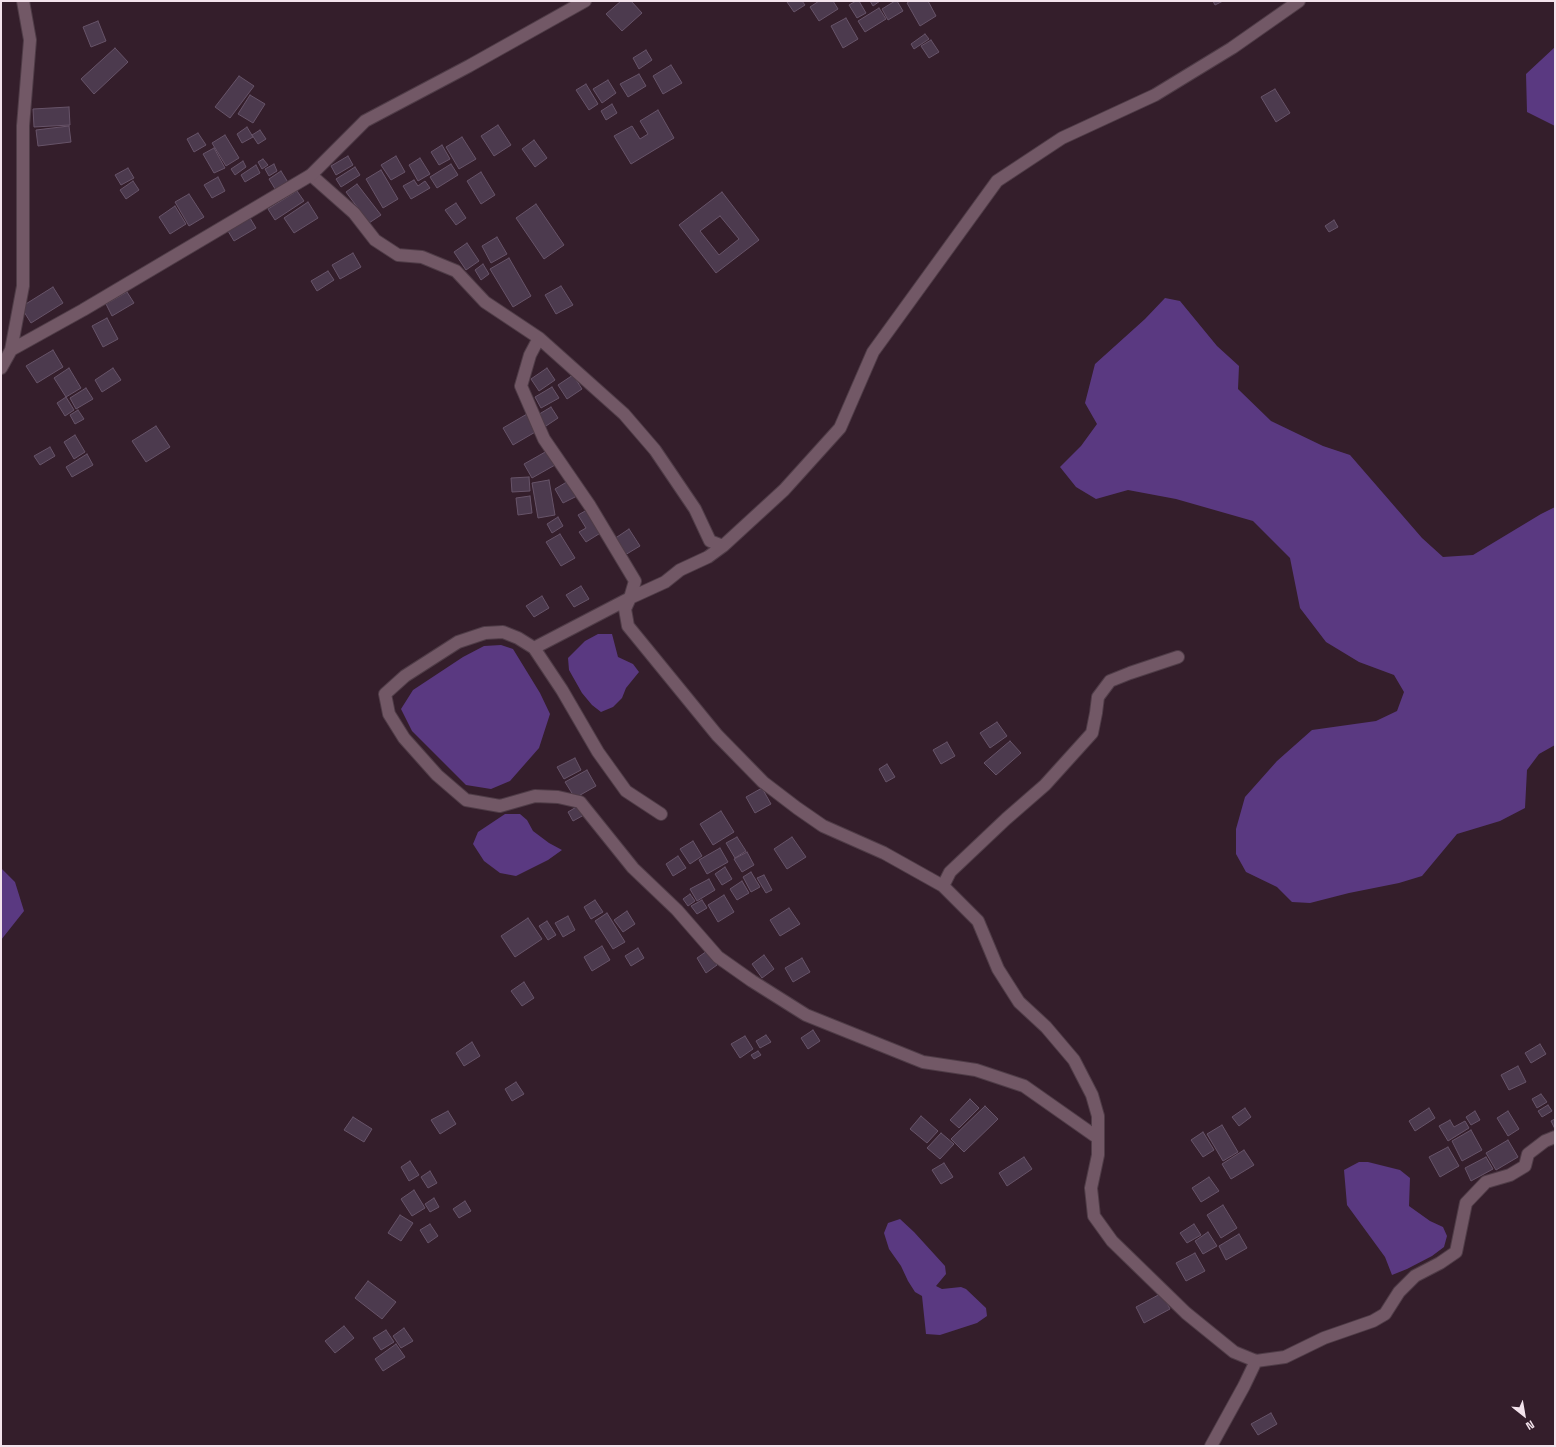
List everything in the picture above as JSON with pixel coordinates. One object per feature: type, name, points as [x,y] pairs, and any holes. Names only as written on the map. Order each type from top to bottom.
[{"type":"street","points":[[1,368],[11,350],[23,286],[23,126],[30,40],[23,1]]},
{"type":"street","points":[[11,350],[83,310],[311,175],[365,121],[469,66],[585,1]]},
{"type":"street","points":[[534,648],[630,598],[665,582],[680,570],[708,557],[723,546],[784,490],[840,428],[873,352],[997,181],[1062,138],[1155,96],[1232,48],[1299,1]]},
{"type":"street","points":[[311,175],[354,213],[375,240],[398,255],[422,258],[456,272],[485,302],[539,338],[624,414],[656,450],[695,509],[710,541],[723,546]]},
{"type":"street","points":[[539,338],[530,355],[521,386],[544,439],[590,506],[635,581],[625,609],[628,626],[717,735],[763,782],[823,826],[884,854],[943,886],[978,921],[998,969],[1019,1002],[1046,1027],[1074,1060],[1092,1095],[1098,1116],[1098,1155],[1091,1188],[1094,1216],[1112,1241],[1186,1313],[1234,1352],[1256,1361],[1285,1357],[1324,1338],[1373,1321],[1385,1314],[1399,1292],[1415,1276],[1440,1263],[1456,1252],[1466,1203],[1486,1182],[1510,1175],[1525,1166],[1528,1154],[1545,1141],[1555,1137]]},
{"type":"street","points":[[661,814],[626,791],[598,752],[562,690],[534,648],[518,638],[503,632],[485,633],[458,642],[405,676],[385,694],[389,714],[404,738],[437,775],[466,800],[500,806],[535,796],[558,797],[580,802],[633,868],[677,910],[718,957],[752,981],[806,1015],[923,1062],[976,1070],[1024,1086],[1098,1138]]},
{"type":"street","points":[[943,886],[950,872],[1006,819],[1045,785],[1092,733],[1098,696],[1110,681],[1178,657]]},
{"type":"street","points":[[1211,1446],[1256,1361]]},
{"type":"shaded area","points":[[1555,47],[1555,126],[1527,112],[1526,74]]},
{"type":"shaded area","points":[[1165,298],[1180,301],[1217,346],[1239,366],[1238,389],[1271,421],[1323,446],[1350,455],[1422,538],[1443,557],[1473,555],[1555,507],[1555,745],[1539,754],[1527,770],[1525,808],[1500,821],[1457,834],[1422,876],[1399,883],[1349,893],[1310,903],[1292,902],[1277,887],[1246,872],[1236,854],[1236,829],[1245,797],[1277,761],[1312,730],[1376,721],[1397,711],[1404,692],[1394,675],[1359,662],[1326,642],[1300,608],[1290,558],[1253,521],[1176,499],[1128,490],[1096,499],[1076,487],[1060,467],[1081,446],[1097,424],[1085,403],[1095,364],[1145,319]]},
{"type":"shaded area","points":[[598,634],[612,634],[618,657],[633,664],[639,672],[626,688],[622,698],[613,707],[601,712],[592,705],[582,693],[569,670],[568,658],[585,641]]},
{"type":"shaded area","points":[[501,645],[513,649],[540,693],[550,714],[539,748],[510,781],[491,789],[466,785],[412,731],[401,709],[413,690],[463,657],[484,646]]},
{"type":"shaded area","points":[[505,814],[520,814],[527,820],[533,831],[549,843],[562,850],[548,860],[516,876],[500,873],[484,861],[473,844],[478,832]]},
{"type":"shaded area","points":[[1,868],[15,882],[24,911],[1,940]]},
{"type":"shaded area","points":[[1359,1162],[1368,1162],[1400,1170],[1410,1178],[1409,1206],[1430,1221],[1443,1227],[1447,1236],[1444,1247],[1432,1256],[1392,1275],[1385,1257],[1347,1205],[1344,1170]]},
{"type":"shaded area","points":[[900,1219],[945,1266],[946,1274],[936,1286],[942,1289],[961,1287],[966,1289],[986,1308],[987,1316],[977,1323],[940,1335],[926,1334],[922,1296],[915,1292],[908,1281],[901,1266],[889,1249],[884,1233],[888,1223]]},
{"type":"building","points":[[621,1],[631,1],[642,13],[622,31],[606,14]]},
{"type":"building","points":[[802,1],[805,5],[794,12],[787,2]]},
{"type":"building","points":[[819,1],[833,1],[838,9],[819,21],[810,7]]},
{"type":"building","points":[[859,1],[866,13],[857,18],[849,5]]},
{"type":"building","points":[[870,1],[880,1],[873,6]]},
{"type":"building","points":[[897,1],[903,11],[888,20],[882,9]]},
{"type":"building","points":[[910,1],[928,1],[936,16],[920,26],[907,3]]},
{"type":"building","points":[[1213,1],[1223,1],[1215,5]]},
{"type":"building","points":[[879,8],[886,19],[865,32],[858,21]]},
{"type":"building","points":[[846,18],[858,39],[843,48],[831,26]]},
{"type":"building","points":[[98,21],[106,41],[91,47],[83,27]]},
{"type":"building","points":[[925,34],[929,39],[914,49],[911,44]]},
{"type":"building","points":[[931,40],[939,52],[929,58],[921,46]]},
{"type":"building","points":[[115,48],[128,62],[94,94],[81,79]]},
{"type":"building","points":[[646,50],[652,60],[639,69],[633,58]]},
{"type":"building","points":[[671,65],[682,83],[663,94],[653,76]]},
{"type":"building","points":[[639,74],[646,86],[628,97],[620,84]]},
{"type":"building","points":[[239,76],[254,86],[230,118],[215,107]]},
{"type":"building","points":[[608,80],[616,93],[602,103],[593,89]]},
{"type":"building","points":[[586,84],[598,104],[589,110],[576,90]]},
{"type":"building","points":[[1275,89],[1290,113],[1276,122],[1261,97]]},
{"type":"building","points":[[250,95],[265,104],[253,123],[238,114]]},
{"type":"building","points":[[612,104],[617,113],[606,120],[601,111]]},
{"type":"building","points":[[69,107],[70,125],[34,127],[33,109]]},
{"type":"building","points":[[658,110],[674,138],[631,164],[614,136],[632,126],[640,139],[648,134],[640,121]]},
{"type":"building","points":[[498,125],[511,145],[494,156],[481,136]]},
{"type":"building","points":[[69,126],[71,142],[38,146],[36,130]]},
{"type":"building","points":[[247,127],[253,137],[242,143],[237,134]]},
{"type":"building","points":[[260,130],[266,139],[258,144],[252,135]]},
{"type":"building","points":[[198,133],[206,145],[194,152],[187,139]]},
{"type":"building","points":[[225,135],[239,158],[226,166],[212,143]]},
{"type":"building","points":[[462,137],[476,159],[459,169],[446,147]]},
{"type":"building","points":[[534,140],[547,158],[535,167],[522,149]]},
{"type":"building","points":[[442,145],[450,159],[439,165],[431,152]]},
{"type":"building","points":[[214,148],[225,168],[214,173],[203,154]]},
{"type":"building","points":[[348,156],[353,165],[336,175],[331,166]]},
{"type":"building","points":[[396,156],[405,172],[391,180],[381,165]]},
{"type":"building","points":[[420,158],[430,174],[418,181],[409,165]]},
{"type":"building","points":[[263,159],[268,165],[262,169],[258,162]]},
{"type":"building","points":[[243,161],[246,167],[235,175],[231,169]]},
{"type":"building","points":[[274,164],[277,171],[269,176],[265,169]]},
{"type":"building","points":[[451,164],[458,175],[437,188],[430,177]]},
{"type":"building","points":[[256,165],[260,173],[245,182],[241,175]]},
{"type":"building","points":[[355,167],[360,175],[341,187],[336,179]]},
{"type":"building","points":[[128,168],[134,178],[121,185],[115,175]]},
{"type":"building","points":[[381,170],[398,199],[383,208],[366,179]]},
{"type":"building","points":[[281,171],[289,184],[277,192],[269,179]]},
{"type":"building","points":[[481,172],[495,195],[481,204],[467,181]]},
{"type":"building","points":[[218,177],[225,191],[212,198],[204,185]]},
{"type":"building","points":[[414,180],[418,186],[425,181],[430,188],[411,199],[403,186]]},
{"type":"building","points":[[133,181],[139,190],[126,199],[120,190]]},
{"type":"building","points":[[357,184],[381,215],[369,223],[346,192]]},
{"type":"building","points":[[297,191],[304,201],[275,220],[268,209]]},
{"type":"building","points":[[722,192],[759,240],[716,273],[679,225]],"holes":[[[720,216],[739,239],[719,255],[700,231]]]},
{"type":"building","points":[[189,194],[204,217],[189,226],[175,202]]},
{"type":"building","points":[[308,202],[318,218],[294,233],[284,218]]},
{"type":"building","points":[[456,203],[466,218],[456,225],[445,210]]},
{"type":"building","points":[[536,204],[564,245],[544,259],[516,218]]},
{"type":"building","points":[[175,206],[186,224],[170,234],[159,217]]},
{"type":"building","points":[[250,218],[256,228],[234,241],[228,231]]},
{"type":"building","points":[[1334,220],[1338,227],[1329,232],[1325,226]]},
{"type":"building","points":[[497,237],[507,254],[491,263],[482,246]]},
{"type":"building","points":[[467,243],[479,261],[466,270],[454,252]]},
{"type":"building","points":[[353,253],[361,267],[340,279],[332,265]]},
{"type":"building","points":[[509,258],[531,296],[513,307],[490,269]]},
{"type":"building","points":[[483,264],[489,274],[481,280],[475,270]]},
{"type":"building","points":[[328,271],[334,280],[317,291],[311,281]]},
{"type":"building","points":[[561,286],[573,305],[556,314],[545,295]]},
{"type":"building","points":[[53,287],[63,303],[31,323],[21,307]]},
{"type":"building","points":[[127,292],[134,303],[112,316],[106,304]]},
{"type":"building","points":[[107,318],[118,339],[103,347],[92,326]]},
{"type":"building","points":[[53,350],[63,367],[37,383],[26,366]]},
{"type":"building","points":[[69,368],[81,388],[66,397],[54,378]]},
{"type":"building","points":[[113,368],[121,380],[102,392],[95,380]]},
{"type":"building","points":[[547,368],[555,380],[539,391],[531,379]]},
{"type":"building","points":[[573,375],[582,389],[567,399],[558,385]]},
{"type":"building","points":[[552,387],[559,398],[541,408],[535,397]]},
{"type":"building","points":[[86,388],[93,399],[76,409],[70,398]]},
{"type":"building","points":[[66,397],[74,410],[65,416],[57,403]]},
{"type":"building","points":[[551,407],[558,418],[543,428],[536,416]]},
{"type":"building","points":[[78,410],[84,419],[75,424],[70,415]]},
{"type":"building","points":[[527,414],[537,431],[513,445],[503,428]]},
{"type":"building","points":[[156,426],[170,447],[146,462],[132,441]]},
{"type":"building","points":[[75,435],[85,452],[74,459],[64,442]]},
{"type":"building","points":[[50,447],[55,456],[40,465],[34,456]]},
{"type":"building","points":[[547,451],[555,465],[532,478],[524,464]]},
{"type":"building","points":[[87,454],[93,465],[72,477],[66,467]]},
{"type":"building","points":[[529,477],[530,491],[512,492],[511,478]]},
{"type":"building","points":[[549,480],[555,515],[538,518],[532,483]]},
{"type":"building","points":[[570,480],[579,495],[563,503],[555,489]]},
{"type":"building","points":[[530,496],[532,513],[518,515],[516,498]]},
{"type":"building","points":[[587,510],[602,532],[586,542],[579,532],[586,528],[578,515]]},
{"type":"building","points":[[558,517],[563,526],[552,533],[547,524]]},
{"type":"building","points":[[629,529],[640,546],[625,555],[614,539]]},
{"type":"building","points":[[560,534],[575,558],[561,566],[546,542]]},
{"type":"building","points":[[581,586],[589,599],[574,607],[566,595]]},
{"type":"building","points":[[542,596],[549,608],[534,617],[526,606]]},
{"type":"building","points":[[997,722],[1007,736],[990,748],[980,733]]},
{"type":"building","points":[[1010,741],[1021,753],[996,775],[984,763]]},
{"type":"building","points":[[947,742],[955,756],[941,764],[933,750]]},
{"type":"building","points":[[575,758],[581,770],[564,779],[557,767]]},
{"type":"building","points":[[887,764],[895,777],[886,782],[879,769]]},
{"type":"building","points":[[587,770],[596,786],[575,798],[565,782]]},
{"type":"building","points":[[762,788],[771,804],[755,813],[746,797]]},
{"type":"building","points":[[578,806],[584,815],[573,821],[568,812]]},
{"type":"building","points":[[721,811],[734,832],[713,845],[700,824]]},
{"type":"building","points":[[737,837],[746,851],[735,858],[726,843]]},
{"type":"building","points":[[792,837],[806,857],[787,869],[774,849]]},
{"type":"building","points":[[693,841],[702,856],[690,864],[680,849]]},
{"type":"building","points":[[720,848],[728,862],[707,874],[699,860]]},
{"type":"building","points":[[747,852],[754,865],[742,872],[734,859]]},
{"type":"building","points":[[678,856],[686,868],[673,876],[666,864]]},
{"type":"building","points":[[725,867],[732,879],[722,885],[715,874]]},
{"type":"building","points":[[751,872],[760,887],[751,892],[743,877]]},
{"type":"building","points":[[764,875],[772,890],[766,893],[757,878]]},
{"type":"building","points":[[709,879],[715,890],[697,901],[690,889]]},
{"type":"building","points":[[742,881],[749,893],[737,900],[730,889]]},
{"type":"building","points":[[690,894],[695,901],[688,906],[683,899]]},
{"type":"building","points":[[724,895],[734,912],[718,922],[708,905]]},
{"type":"building","points":[[595,900],[603,912],[591,919],[584,907]]},
{"type":"building","points":[[702,900],[707,908],[697,914],[691,906]]},
{"type":"building","points":[[789,908],[800,924],[780,936],[770,920]]},
{"type":"building","points":[[627,911],[635,924],[623,932],[614,920]]},
{"type":"building","points":[[607,913],[625,942],[613,949],[595,921]]},
{"type":"building","points":[[568,916],[575,930],[563,937],[555,923]]},
{"type":"building","points":[[528,918],[542,939],[515,957],[501,936]]},
{"type":"building","points":[[547,921],[556,935],[548,940],[539,926]]},
{"type":"building","points":[[602,946],[610,960],[592,971],[584,957]]},
{"type":"building","points":[[638,948],[644,958],[631,966],[625,956]]},
{"type":"building","points":[[707,951],[717,965],[706,973],[697,958]]},
{"type":"building","points":[[764,955],[774,969],[762,978],[752,964]]},
{"type":"building","points":[[802,958],[810,972],[793,982],[785,968]]},
{"type":"building","points":[[524,982],[534,998],[522,1006],[511,991]]},
{"type":"building","points":[[813,1030],[820,1041],[808,1049],[801,1038]]},
{"type":"building","points":[[766,1035],[771,1042],[760,1048],[756,1041]]},
{"type":"building","points":[[745,1036],[753,1049],[740,1058],[731,1044]]},
{"type":"building","points":[[472,1042],[480,1056],[464,1066],[456,1053]]},
{"type":"building","points":[[1540,1044],[1546,1054],[1531,1063],[1525,1053]]},
{"type":"building","points":[[758,1051],[761,1055],[754,1059],[751,1055]]},
{"type":"building","points":[[1518,1066],[1526,1082],[1509,1090],[1501,1075]]},
{"type":"building","points":[[516,1082],[524,1094],[512,1101],[505,1089]]},
{"type":"building","points":[[1541,1094],[1547,1102],[1537,1108],[1532,1099]]},
{"type":"building","points":[[970,1099],[979,1108],[959,1128],[950,1120]]},
{"type":"building","points":[[1548,1105],[1552,1111],[1542,1117],[1538,1111]]},
{"type":"building","points":[[985,1106],[998,1119],[964,1152],[951,1139]]},
{"type":"building","points":[[1245,1108],[1251,1117],[1239,1126],[1232,1117]]},
{"type":"building","points":[[1429,1108],[1435,1118],[1415,1131],[1409,1121]]},
{"type":"building","points":[[448,1111],[456,1124],[440,1134],[431,1120]]},
{"type":"building","points":[[1475,1111],[1480,1120],[1471,1125],[1466,1117]]},
{"type":"building","points":[[1508,1111],[1519,1129],[1508,1136],[1497,1118]]},
{"type":"building","points":[[921,1116],[938,1131],[927,1143],[910,1129]]},
{"type":"building","points":[[353,1117],[372,1129],[364,1142],[344,1130]]},
{"type":"building","points":[[1555,1119],[1555,1129],[1551,1121]]},
{"type":"building","points":[[1450,1120],[1454,1127],[1465,1121],[1469,1128],[1448,1141],[1439,1126]]},
{"type":"building","points":[[1222,1125],[1238,1152],[1223,1161],[1207,1134]]},
{"type":"building","points":[[1471,1130],[1482,1150],[1462,1161],[1452,1141]]},
{"type":"building","points":[[1203,1132],[1214,1150],[1203,1157],[1191,1140]]},
{"type":"building","points":[[941,1133],[954,1144],[940,1159],[927,1148]]},
{"type":"building","points":[[1508,1140],[1518,1157],[1496,1170],[1486,1153]]},
{"type":"building","points":[[1448,1147],[1459,1166],[1440,1177],[1429,1157]]},
{"type":"building","points":[[1244,1150],[1254,1165],[1231,1179],[1222,1164]]},
{"type":"building","points":[[1024,1157],[1032,1169],[1007,1186],[999,1173]]},
{"type":"building","points":[[1486,1157],[1493,1169],[1471,1181],[1465,1168]]},
{"type":"building","points":[[410,1161],[419,1175],[409,1181],[401,1167]]},
{"type":"building","points":[[944,1163],[953,1177],[941,1184],[932,1170]]},
{"type":"building","points":[[430,1171],[437,1183],[428,1188],[421,1177]]},
{"type":"building","points":[[1209,1177],[1219,1191],[1201,1202],[1192,1188]]},
{"type":"building","points":[[414,1190],[425,1208],[412,1216],[401,1199]]},
{"type":"building","points":[[434,1198],[439,1207],[430,1212],[425,1204]]},
{"type":"building","points":[[465,1201],[471,1211],[459,1218],[453,1209]]},
{"type":"building","points":[[1223,1205],[1237,1228],[1221,1238],[1207,1215]]},
{"type":"building","points":[[400,1215],[413,1223],[401,1241],[388,1233]]},
{"type":"building","points":[[430,1224],[438,1236],[428,1243],[420,1230]]},
{"type":"building","points":[[1194,1224],[1201,1235],[1187,1243],[1180,1233]]},
{"type":"building","points":[[1208,1232],[1217,1246],[1203,1254],[1195,1241]]},
{"type":"building","points":[[1239,1234],[1247,1248],[1226,1260],[1219,1246]]},
{"type":"building","points":[[1195,1253],[1205,1271],[1186,1281],[1176,1263]]},
{"type":"building","points":[[368,1281],[396,1302],[382,1319],[355,1298]]},
{"type":"building","points":[[1162,1293],[1170,1309],[1144,1323],[1136,1307]]},
{"type":"building","points":[[344,1326],[354,1338],[335,1353],[325,1341]]},
{"type":"building","points":[[404,1328],[413,1341],[401,1348],[393,1336]]},
{"type":"building","points":[[386,1330],[394,1342],[381,1350],[373,1338]]},
{"type":"building","points":[[396,1344],[405,1357],[383,1371],[375,1359]]},
{"type":"building","points":[[1271,1413],[1277,1424],[1258,1435],[1251,1424]]}]
